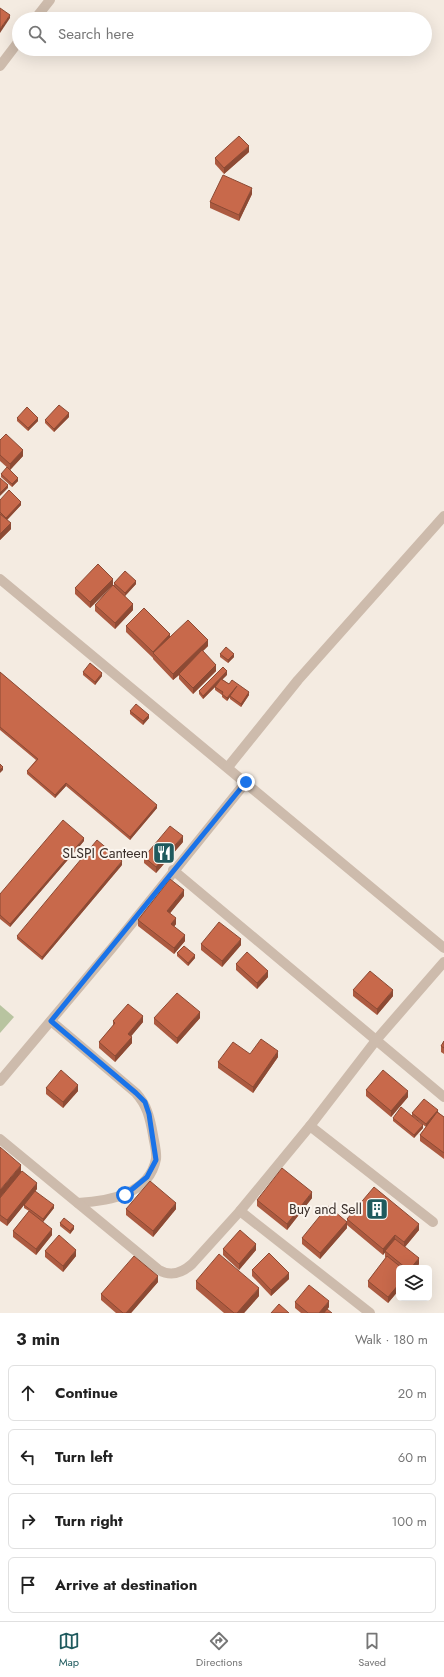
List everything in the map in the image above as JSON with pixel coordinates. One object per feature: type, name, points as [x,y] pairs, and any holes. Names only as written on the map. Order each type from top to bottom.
[{"type":"street","points":[[41,12],[50,0]]},
{"type":"street","points":[[0,66],[12,50]]},
{"type":"street","points":[[228,767],[298,680],[444,516]]},
{"type":"street","points":[[0,579],[444,948]]},
{"type":"street","points":[[0,1081],[51,1021],[246,782]]},
{"type":"street","points":[[173,870],[377,1039],[444,1097]]},
{"type":"street","points":[[0,1139],[159,1270],[165,1274],[176,1274],[188,1267],[240,1210],[310,1126],[377,1039],[444,962]]},
{"type":"street","points":[[51,1021],[145,1102],[156,1156],[147,1177],[125,1195],[114,1199],[78,1203]]},
{"type":"street","points":[[310,1126],[433,1222]]},
{"type":"street","points":[[240,1210],[370,1313]]},
{"type":"green space","points":[[0,1005],[14,1017],[0,1033]]},
{"type":"building","points":[[0,8],[10,15],[0,29]]},
{"type":"building","points":[[239,136],[249,146],[224,168],[215,158]]},
{"type":"building","points":[[223,175],[252,188],[239,215],[210,202]]},
{"type":"building","points":[[59,405],[69,413],[54,429],[45,420]]},
{"type":"building","points":[[27,407],[38,418],[28,428],[17,418]]},
{"type":"building","points":[[6,434],[23,450],[10,464],[0,455],[0,440]]},
{"type":"building","points":[[7,467],[18,478],[12,484],[1,474]]},
{"type":"building","points":[[0,478],[8,485],[0,493]]},
{"type":"building","points":[[9,490],[21,502],[6,518],[0,512],[0,500]]},
{"type":"building","points":[[0,514],[11,523],[0,534]]},
{"type":"building","points":[[98,564],[113,579],[90,602],[75,588]]},
{"type":"building","points":[[125,571],[136,581],[125,593],[114,583]]},
{"type":"building","points":[[113,585],[133,604],[115,623],[95,605]]},
{"type":"building","points":[[144,608],[170,634],[153,652],[126,626]]},
{"type":"building","points":[[188,620],[208,640],[173,674],[153,653]]},
{"type":"building","points":[[226,647],[234,654],[228,660],[220,654]]},
{"type":"building","points":[[202,650],[216,665],[193,688],[179,674]]},
{"type":"building","points":[[90,663],[102,673],[95,682],[83,672]]},
{"type":"building","points":[[223,667],[227,671],[203,696],[199,691]]},
{"type":"building","points":[[0,672],[157,805],[130,837],[66,783],[55,795],[27,771],[38,759],[0,727]]},
{"type":"building","points":[[221,679],[229,684],[232,680],[249,692],[241,704],[230,696],[237,686],[227,698],[222,694],[223,692],[215,687]]},
{"type":"building","points":[[136,704],[149,715],[143,721],[130,711]]},
{"type":"building","points":[[63,820],[84,838],[10,924],[0,915],[0,894]]},
{"type":"building","name":"SLSPI Canteen","points":[[170,826],[183,836],[156,867],[144,857]]},
{"type":"building","points":[[97,840],[122,861],[42,957],[17,936]]},
{"type":"building","points":[[170,879],[184,890],[167,911],[176,918],[171,924],[185,935],[174,948],[138,920]]},
{"type":"building","points":[[219,922],[241,939],[222,961],[201,944]]},
{"type":"building","points":[[184,946],[195,955],[188,963],[177,953]]},
{"type":"building","points":[[247,952],[268,971],[257,983],[236,964]]},
{"type":"building","points":[[370,971],[393,990],[377,1009],[353,990]]},
{"type":"building","points":[[177,993],[200,1012],[177,1038],[154,1018]]},
{"type":"building","points":[[128,1004],[143,1016],[128,1034],[132,1037],[115,1056],[99,1042],[115,1023],[113,1021]]},
{"type":"building","points":[[261,1039],[278,1051],[253,1087],[218,1062],[233,1042],[250,1054]]},
{"type":"building","points":[[444,1041],[444,1048],[441,1046]]},
{"type":"building","points":[[61,1070],[78,1085],[63,1102],[46,1088]]},
{"type":"building","points":[[383,1070],[408,1091],[391,1111],[366,1090]]},
{"type":"building","points":[[424,1099],[438,1110],[426,1124],[412,1113]]},
{"type":"building","points":[[401,1107],[423,1125],[414,1135],[393,1118]]},
{"type":"building","points":[[437,1112],[444,1117],[444,1153],[420,1135]]},
{"type":"building","points":[[0,1147],[21,1165],[0,1190]]},
{"type":"building","points":[[282,1168],[312,1192],[287,1224],[257,1200]]},
{"type":"building","points":[[22,1171],[37,1183],[7,1220],[0,1215],[0,1198]]},
{"type":"building","points":[[150,1181],[176,1203],[153,1231],[126,1209]]},
{"type":"building","name":"Buy and Sell","points":[[374,1187],[419,1224],[404,1242],[395,1235],[383,1249],[347,1219]]},
{"type":"building","points":[[35,1191],[54,1205],[43,1219],[24,1205]]},
{"type":"building","points":[[328,1206],[347,1222],[320,1253],[302,1238]]},
{"type":"building","points":[[29,1211],[52,1229],[36,1249],[13,1231]]},
{"type":"building","points":[[64,1218],[74,1226],[70,1231],[60,1223]]},
{"type":"building","points":[[240,1230],[256,1244],[239,1264],[223,1249]]},
{"type":"building","points":[[59,1235],[76,1250],[63,1266],[45,1251]]},
{"type":"building","points":[[395,1239],[419,1258],[413,1265],[402,1265],[385,1251]]},
{"type":"building","points":[[269,1253],[289,1273],[271,1290],[252,1270]]},
{"type":"building","points":[[219,1254],[259,1288],[237,1313],[234,1313],[196,1281]]},
{"type":"building","points":[[134,1256],[158,1276],[126,1313],[123,1313],[101,1294]]},
{"type":"building","points":[[387,1256],[398,1265],[396,1265],[396,1288],[388,1297],[368,1281]]},
{"type":"building","points":[[309,1285],[329,1301],[319,1313],[308,1313],[295,1302]]},
{"type":"building","points":[[279,1304],[289,1313],[271,1313]]},
{"type":"building","points":[[327,1309],[332,1313],[324,1313]]},
{"type":"place","name":"SLSPI Canteen","points":[[164,853]]},
{"type":"place","name":"Buy and Sell","points":[[377,1209]]},
{"type":"route","points":[[125,1195],[147,1177],[152,1171],[156,1160],[149,1114],[145,1102],[51,1021],[246,782]]}]
